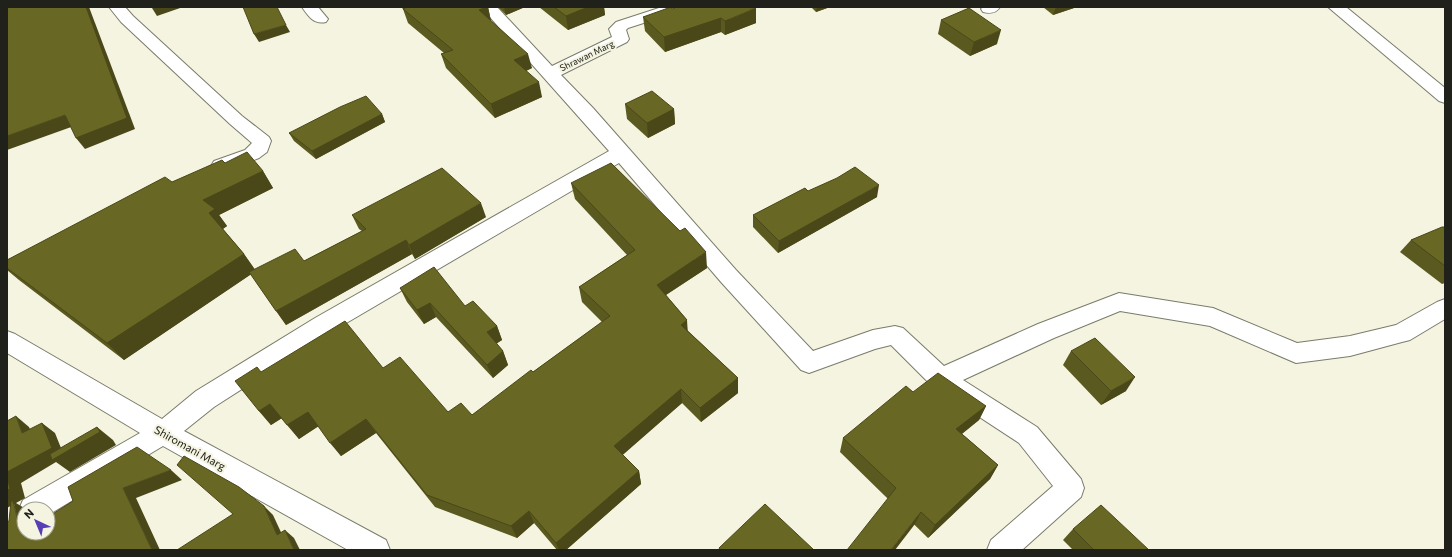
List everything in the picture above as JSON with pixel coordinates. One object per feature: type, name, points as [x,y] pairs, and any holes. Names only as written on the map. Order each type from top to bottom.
[{"type":"street","points":[[489,7],[511,34],[598,126],[761,313],[809,363],[873,340],[895,335],[941,379],[1028,435],[1072,488],[1001,550]]},
{"type":"street","name":"Shrawan Marg","points":[[549,74],[621,39],[618,29],[622,25],[678,7]]},
{"type":"street","points":[[1336,7],[1445,97]]},
{"type":"street","points":[[125,9],[127,19],[230,115],[262,141],[260,148],[252,154],[202,173]]},
{"type":"street","points":[[45,501],[163,433],[205,399],[253,367],[621,153]]},
{"type":"street","points":[[941,379],[1046,331],[1119,302],[1213,317],[1296,353],[1350,346],[1402,333],[1445,308]]},
{"type":"street","name":"Shiromani Marg","points":[[7,341],[163,433],[376,550]]},
{"type":"building","points":[[7,7],[86,7],[127,118],[76,138],[65,115],[7,136]]},
{"type":"building","points":[[243,7],[277,7],[286,25],[254,34]]},
{"type":"building","points":[[407,7],[487,7],[479,10],[528,54],[514,60],[539,82],[491,104],[441,54],[453,50],[403,9]]},
{"type":"building","points":[[554,7],[588,7],[566,16]]},
{"type":"building","points":[[671,7],[672,9],[677,7],[756,8],[725,21],[721,18],[664,37],[643,17]]},
{"type":"building","points":[[969,8],[1001,30],[974,42],[941,20]]},
{"type":"building","points":[[652,91],[674,109],[647,123],[625,104]]},
{"type":"building","points":[[366,96],[382,114],[312,151],[289,133],[340,107]]},
{"type":"building","points":[[247,152],[263,171],[203,200],[215,209],[209,213],[244,254],[107,343],[7,268],[7,260],[165,177],[172,182],[222,160],[225,163]]},
{"type":"building","points":[[611,163],[680,231],[685,228],[706,252],[657,285],[687,320],[681,325],[738,378],[700,408],[681,389],[614,446],[639,471],[556,543],[529,511],[511,526],[427,495],[366,419],[330,443],[308,412],[287,425],[270,404],[259,411],[235,381],[257,367],[261,372],[345,321],[383,368],[400,357],[448,412],[461,403],[472,415],[531,370],[533,372],[610,316],[579,287],[635,250],[571,183]]},
{"type":"building","points":[[855,167],[879,185],[779,241],[753,215],[805,188],[808,191],[837,178]]},
{"type":"building","points":[[442,168],[481,203],[409,245],[406,240],[276,311],[249,272],[295,249],[304,261],[366,229],[352,215]]},
{"type":"building","points":[[1445,227],[1445,266],[1411,240]]},
{"type":"building","points":[[434,267],[465,306],[473,301],[497,326],[487,332],[503,351],[487,365],[430,303],[417,310],[400,288]]},
{"type":"building","points":[[1095,338],[1135,377],[1111,391],[1071,351]]},
{"type":"building","points":[[938,373],[986,406],[956,429],[998,465],[935,525],[921,512],[891,550],[847,550],[896,488],[843,438],[906,386],[913,392]]},
{"type":"building","points":[[16,416],[22,433],[42,423],[52,448],[7,472],[7,421]]},
{"type":"building","points":[[97,427],[100,432],[52,460],[50,454]]},
{"type":"building","points":[[137,447],[171,470],[123,488],[152,550],[7,550],[7,522],[9,521],[11,501],[13,501],[16,513],[16,541],[56,541],[56,512],[73,501],[68,487]]},
{"type":"building","points":[[184,456],[239,487],[264,506],[277,535],[285,530],[294,550],[177,550],[233,514],[177,465]]},
{"type":"building","points":[[7,476],[10,489],[7,490]]},
{"type":"building","points":[[765,504],[814,550],[720,550],[719,548]]},
{"type":"building","points":[[1101,505],[1149,550],[1094,550],[1073,529]]}]
